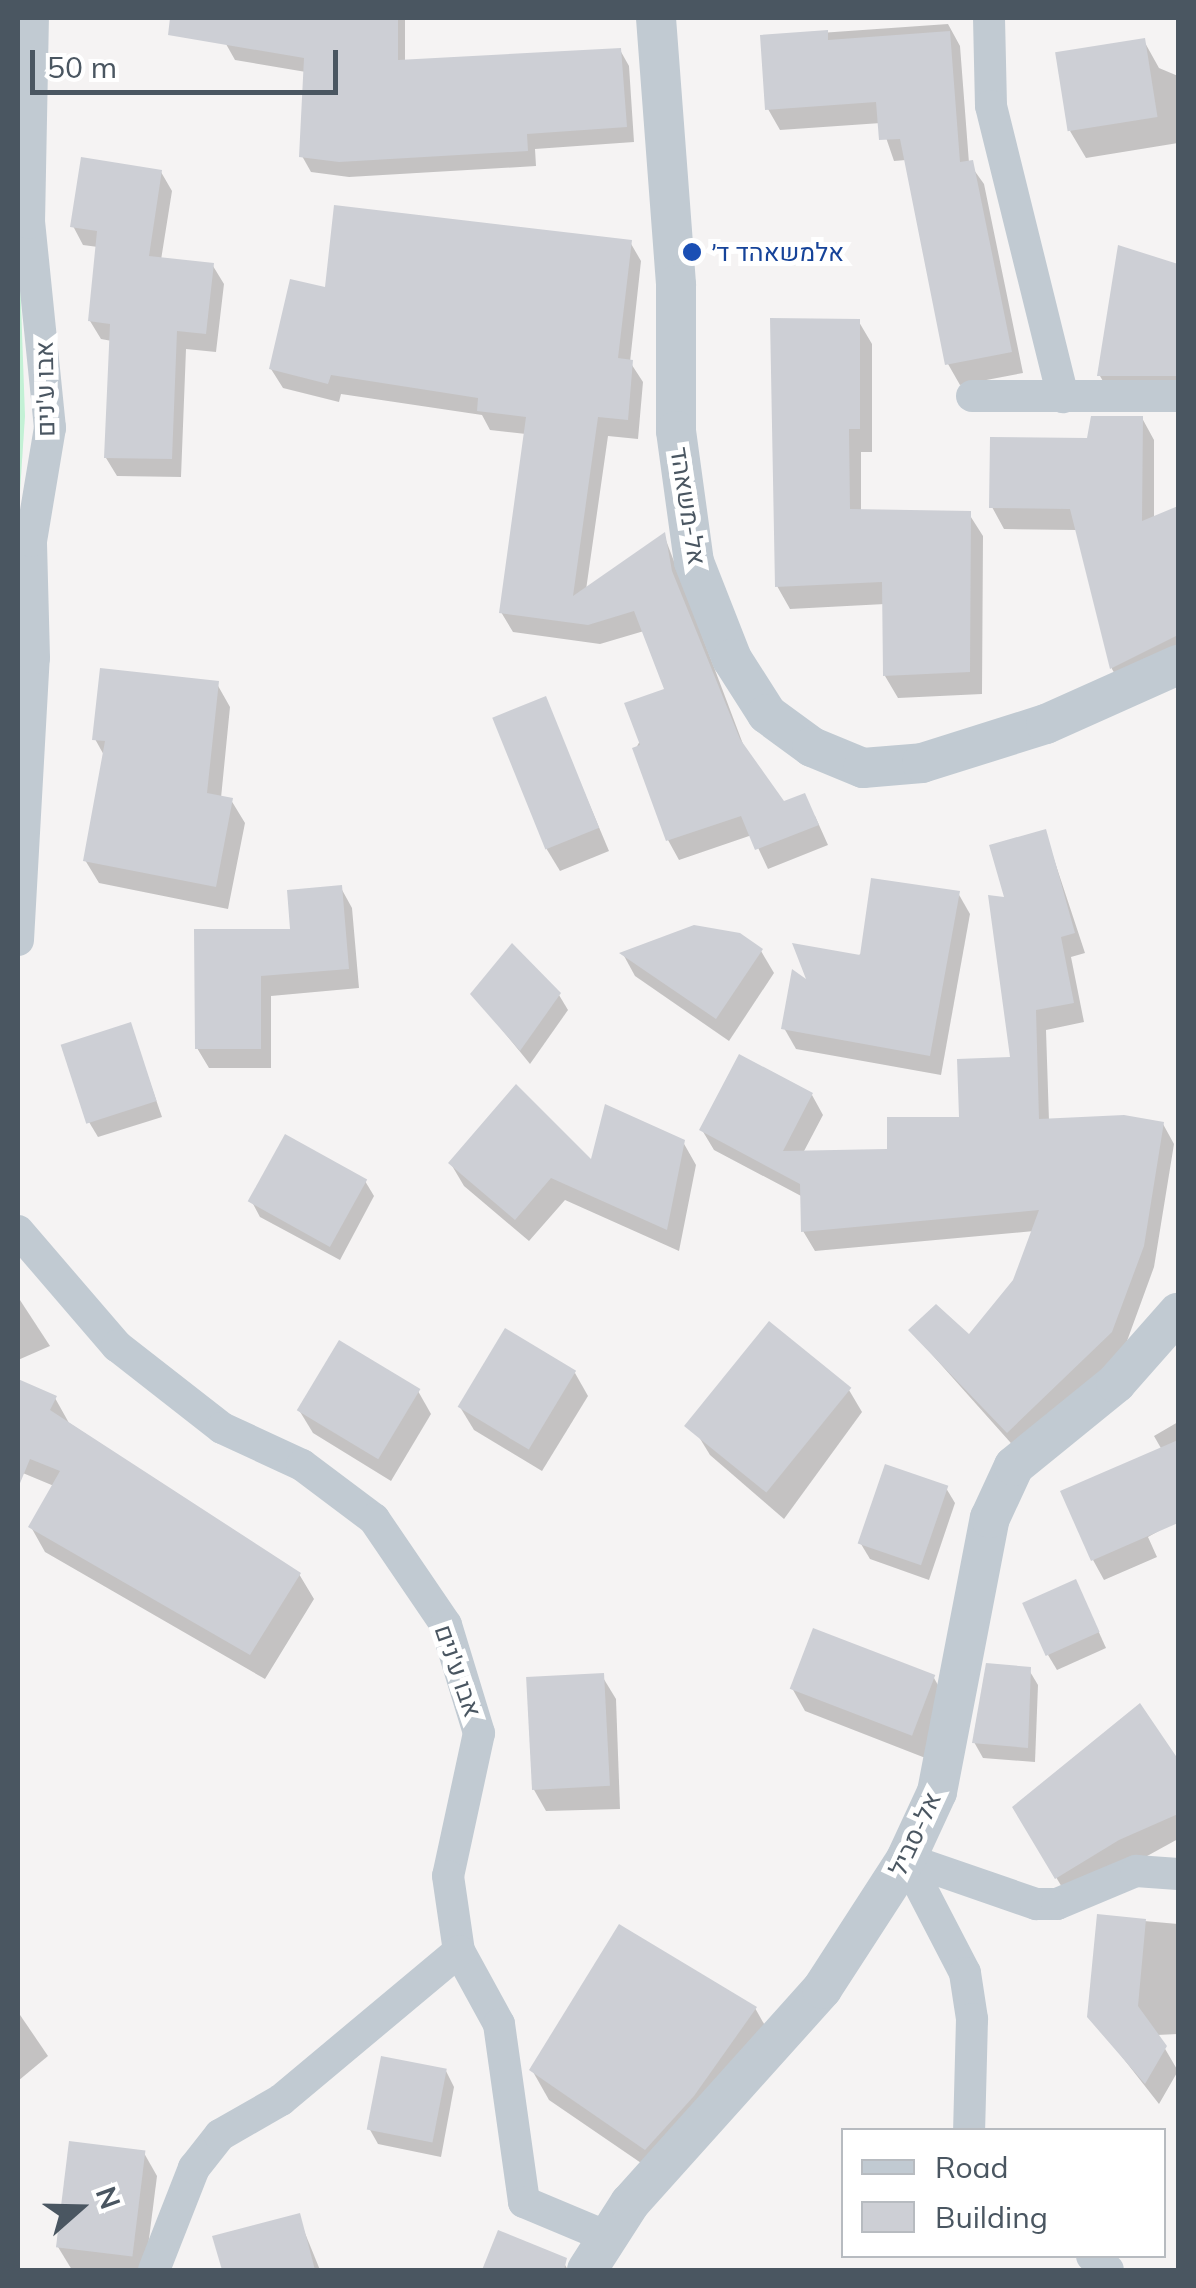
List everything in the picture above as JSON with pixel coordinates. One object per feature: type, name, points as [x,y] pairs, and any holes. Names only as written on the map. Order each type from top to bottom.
[{"type":"street","name":"אבו ע'נים","points":[[18,940],[34,658],[32,541],[50,428],[29,223],[32,18]]},
{"type":"street","name":"אל-משאהד","points":[[656,18],[676,285],[676,431],[694,562],[732,660],[767,714],[812,746],[863,768],[922,763],[1046,724],[1178,664]]},
{"type":"street","points":[[989,18],[991,106],[1063,397]]},
{"type":"street","points":[[972,396],[1178,396]]},
{"type":"street","name":"אבו ע'נים","points":[[18,1231],[117,1346],[222,1428],[302,1465],[374,1519],[446,1626],[479,1733],[448,1876],[459,1951],[499,2024],[524,2202],[596,2253]]},
{"type":"street","name":"אל-סביל","points":[[596,2253],[822,1989],[906,1859],[938,1792],[990,1518],[1014,1466],[1116,1382],[1178,1313]]},
{"type":"street","points":[[906,1859],[1036,1904],[1057,1904],[1136,1872],[1178,1874]]},
{"type":"street","points":[[906,1859],[966,1973],[972,2019],[969,2128]]},
{"type":"street","points":[[154,2270],[194,2168],[220,2135],[281,2100],[459,1951]]},
{"type":"green space","points":[[18,221],[25,416],[18,522]]},
{"type":"building","points":[[170,18],[398,18],[398,60],[621,48],[627,127],[527,134],[528,151],[339,162],[299,157],[304,58],[168,35]]},
{"type":"building","points":[[828,30],[828,40],[950,31],[960,162],[973,160],[1012,352],[945,365],[900,139],[879,140],[876,102],[765,110],[760,35]]},
{"type":"building","points":[[1145,38],[1158,117],[1068,131],[1055,52]]},
{"type":"building","points":[[81,157],[162,170],[149,256],[214,263],[206,334],[177,331],[172,459],[104,458],[110,324],[88,321],[97,231],[70,227]]},
{"type":"building","points":[[334,205],[632,240],[618,358],[633,360],[628,420],[598,417],[573,596],[665,532],[672,571],[740,739],[784,801],[805,793],[819,825],[755,850],[741,816],[666,841],[632,748],[640,745],[624,703],[664,689],[634,611],[588,625],[499,613],[526,417],[477,411],[478,398],[331,375],[328,384],[269,369],[290,279],[325,287]]},
{"type":"building","points":[[1118,245],[1178,264],[1178,376],[1097,376]]},
{"type":"building","points":[[770,318],[860,319],[860,429],[849,429],[850,509],[971,511],[970,672],[883,676],[882,582],[775,587]]},
{"type":"building","points":[[1091,416],[1143,416],[1142,521],[1178,506],[1178,635],[1110,669],[1070,509],[989,508],[990,437],[1087,438]]},
{"type":"building","points":[[100,668],[219,681],[207,793],[233,798],[216,887],[83,861],[105,741],[92,740]]},
{"type":"building","points":[[546,696],[599,828],[545,849],[492,718]]},
{"type":"building","points":[[1046,829],[1075,933],[1061,937],[1074,1003],[1036,1010],[1039,1119],[1124,1115],[1164,1122],[1144,1246],[1112,1332],[1007,1433],[908,1330],[936,1304],[969,1334],[1013,1280],[1039,1210],[801,1232],[800,1184],[699,1130],[739,1054],[813,1093],[783,1151],[887,1149],[887,1117],[959,1117],[957,1059],[1010,1057],[988,895],[1004,897],[989,845]]},
{"type":"building","points":[[871,878],[960,891],[930,1056],[781,1029],[792,969],[806,979],[792,943],[860,955]]},
{"type":"building","points":[[342,885],[349,969],[261,976],[261,1049],[195,1049],[194,929],[290,929],[287,890]]},
{"type":"building","points":[[694,925],[740,933],[763,949],[716,1019],[619,953]]},
{"type":"building","points":[[512,943],[561,993],[520,1051],[470,994]]},
{"type":"building","points":[[131,1022],[157,1101],[86,1124],[61,1045]]},
{"type":"building","points":[[516,1084],[591,1159],[605,1104],[685,1140],[667,1230],[551,1178],[515,1220],[448,1163]]},
{"type":"building","points":[[285,1134],[367,1180],[330,1247],[248,1201]]},
{"type":"building","points":[[769,1321],[851,1388],[766,1493],[684,1426]]},
{"type":"building","points":[[505,1328],[576,1371],[529,1450],[458,1407]]},
{"type":"building","points":[[339,1340],[420,1389],[378,1459],[297,1410]]},
{"type":"building","points":[[18,1379],[57,1396],[50,1410],[301,1573],[250,1655],[28,1527],[60,1471],[30,1459],[18,1488]]},
{"type":"building","points":[[1178,1440],[1178,1523],[1091,1561],[1060,1491]]},
{"type":"building","points":[[885,1464],[948,1486],[921,1565],[858,1543]]},
{"type":"building","points":[[1076,1579],[1100,1632],[1046,1656],[1022,1603]]},
{"type":"building","points":[[813,1628],[935,1675],[912,1736],[790,1689]]},
{"type":"building","points":[[986,1663],[1031,1667],[1028,1748],[972,1743]]},
{"type":"building","points":[[604,1673],[610,1786],[532,1790],[526,1677]]},
{"type":"building","points":[[1140,1703],[1178,1759],[1178,1814],[1119,1840],[1055,1879],[1012,1807]]},
{"type":"building","points":[[1097,1914],[1146,1919],[1138,2006],[1167,2046],[1145,2084],[1087,2017]]},
{"type":"building","points":[[619,1924],[757,2007],[694,2096],[645,2150],[529,2070]]},
{"type":"building","points":[[381,2056],[447,2069],[432,2142],[367,2130]]},
{"type":"building","points":[[69,2141],[145,2150],[132,2257],[56,2247]]},
{"type":"building","points":[[300,2213],[315,2270],[222,2270],[212,2236]]},
{"type":"building","points":[[498,2230],[567,2258],[564,2270],[482,2270]]},
{"type":"place","name":"אלמשאהד ד׳","points":[[692,252]]}]
